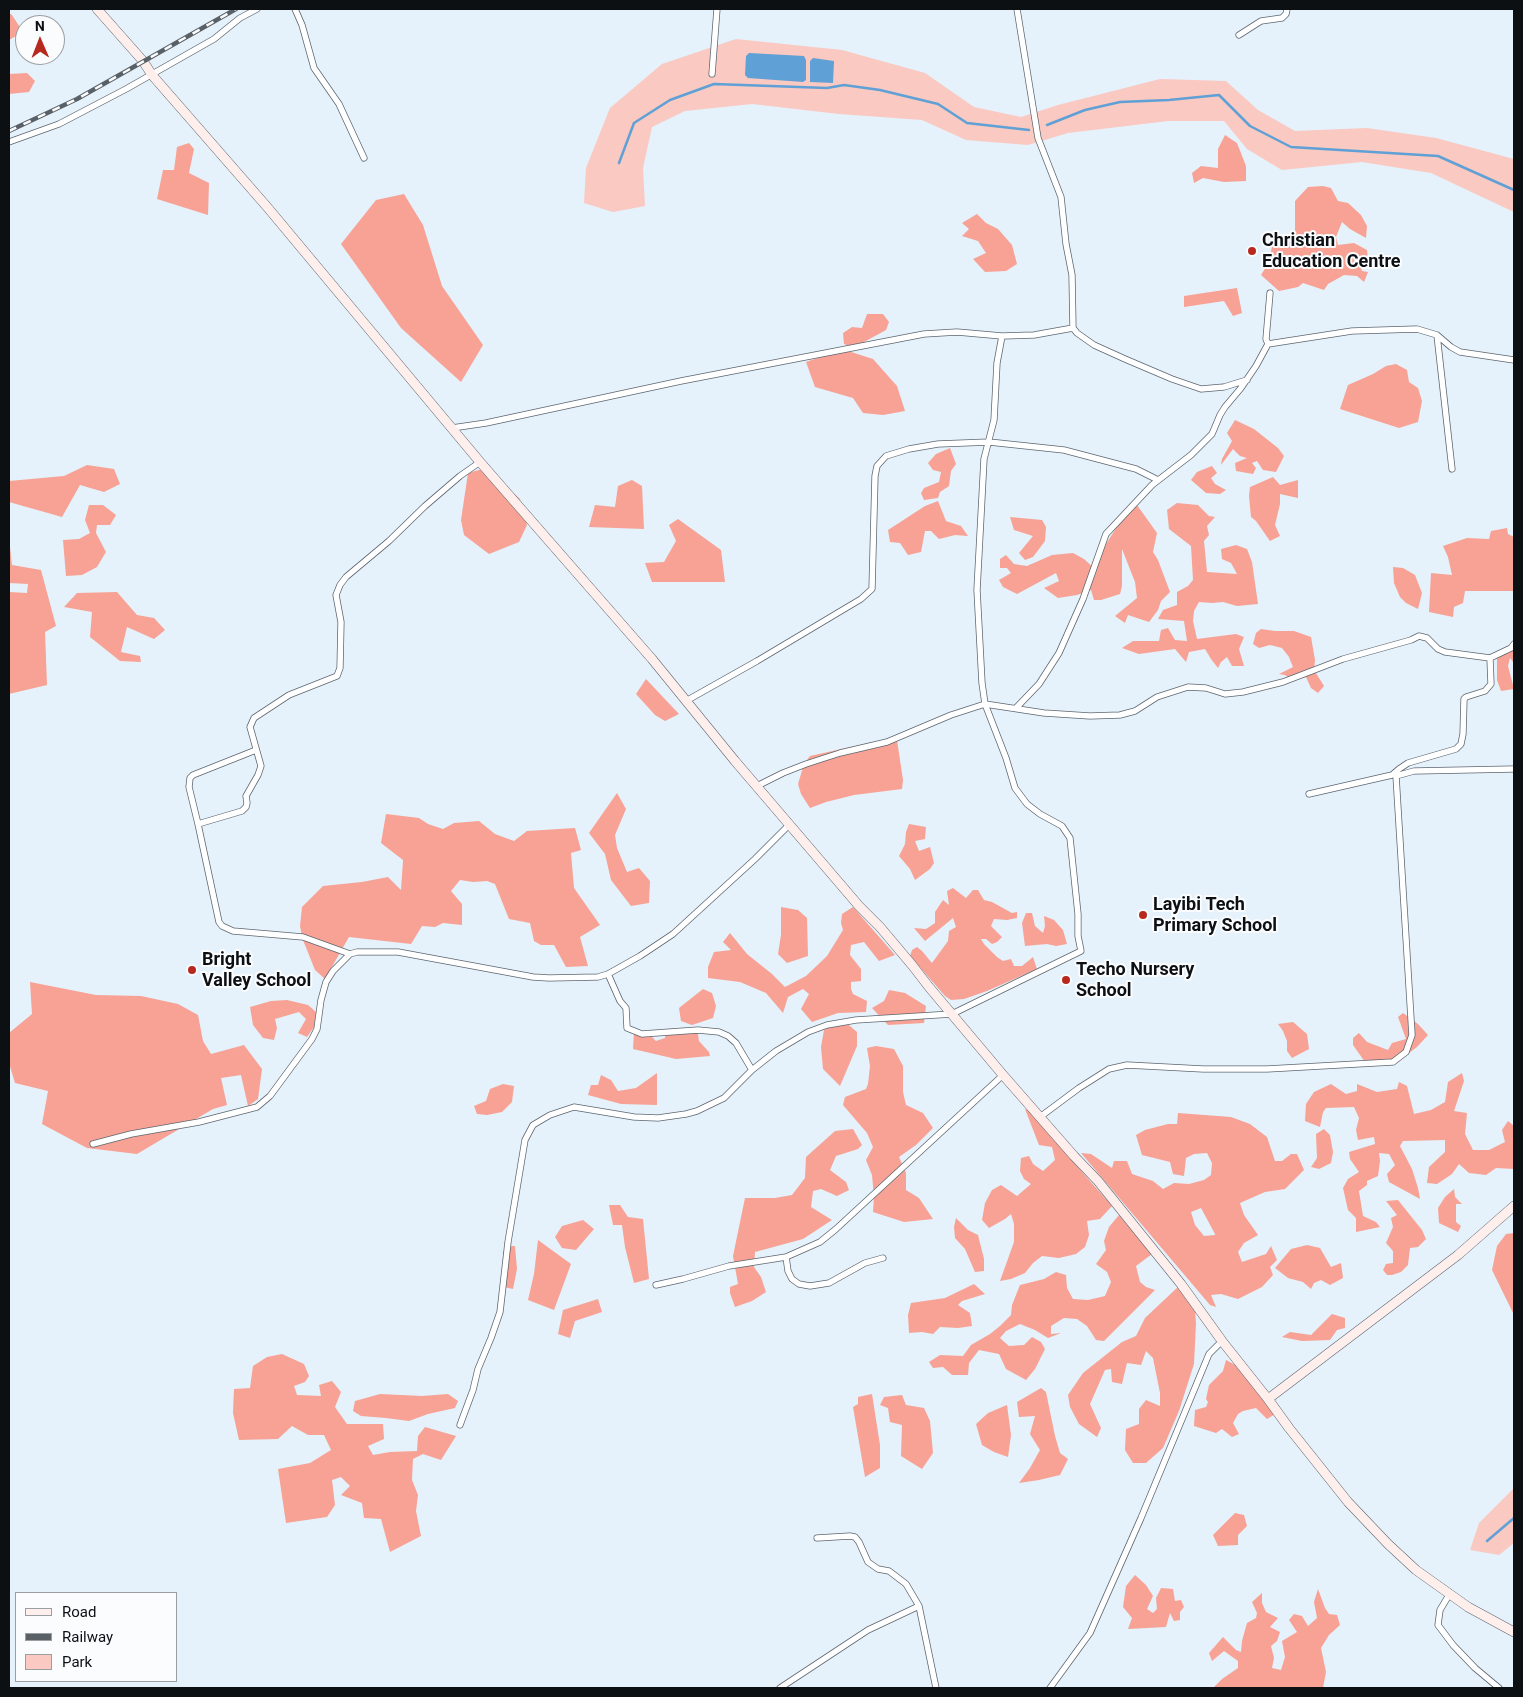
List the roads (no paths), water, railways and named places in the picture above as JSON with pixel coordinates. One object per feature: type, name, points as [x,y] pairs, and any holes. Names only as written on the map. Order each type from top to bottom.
[{"type":"street","points":[[97,9],[143,60],[152,75],[263,201],[480,462],[572,566],[859,906],[880,927],[1003,1074],[1098,1181],[1181,1284],[1222,1341],[1348,1502],[1416,1570],[1468,1608],[1514,1632]]},
{"type":"street","points":[[9,142],[59,124],[152,75],[214,39],[240,18],[257,9]]},
{"type":"street","points":[[295,9],[302,25],[314,68],[339,104],[364,158]]},
{"type":"street","points":[[712,74],[717,9]]},
{"type":"street","points":[[1017,9],[1038,138],[1061,197],[1072,275],[1073,328],[1085,339],[1117,356],[1201,389],[1207,390],[1247,380]]},
{"type":"street","points":[[1239,36],[1261,21],[1282,18],[1286,14],[1287,9]]},
{"type":"street","points":[[1016,708],[1039,684],[1059,653],[1083,599],[1106,534],[1158,480],[1191,455],[1212,434],[1225,407],[1247,380],[1268,344],[1266,339],[1270,293]]},
{"type":"street","points":[[452,428],[486,423],[673,382],[924,334],[957,332],[1002,336],[1034,335],[1073,328]]},
{"type":"street","points":[[1268,344],[1352,331],[1417,329],[1437,334],[1451,347],[1460,352],[1514,360]]},
{"type":"street","points":[[1437,334],[1452,470]]},
{"type":"street","points":[[460,1425],[473,1390],[478,1369],[492,1338],[500,1312],[508,1242],[525,1140],[533,1125],[550,1115],[574,1107],[634,1117],[658,1118],[686,1114],[709,1106],[724,1098],[752,1070],[792,1041],[808,1032],[827,1025],[856,1020],[952,1014],[1081,951],[1078,936],[1078,914],[1070,838],[1062,826],[1033,808],[1015,788],[1006,758],[985,704],[982,683],[977,590],[982,479],[984,459],[994,420],[997,362],[1002,336]]},
{"type":"street","points":[[686,701],[861,599],[872,589],[874,476],[877,466],[886,456],[909,449],[938,444],[989,442],[1064,450],[1136,469],[1158,480]]},
{"type":"street","points":[[198,824],[244,809],[247,803],[246,796],[261,766],[250,727],[254,718],[289,695],[334,678],[339,672],[340,622],[336,595],[346,577],[401,530],[425,506],[480,462]]},
{"type":"street","points":[[757,786],[782,773],[806,764],[840,753],[886,742],[951,714],[985,704],[1044,713],[1090,716],[1120,715],[1134,711],[1157,697],[1188,687],[1206,688],[1225,694],[1243,692],[1283,682],[1343,659],[1411,640],[1419,636],[1427,638],[1438,649],[1446,652],[1490,658],[1511,648],[1514,644]]},
{"type":"street","points":[[1309,794],[1392,776],[1399,768],[1408,763],[1451,751],[1458,747],[1461,744],[1463,734],[1464,699],[1485,691],[1491,684],[1490,658]]},
{"type":"street","points":[[256,750],[193,775],[190,778],[189,787],[219,922],[222,926],[232,931],[303,938],[350,954]]},
{"type":"street","points":[[1040,1117],[1079,1088],[1109,1069],[1127,1064],[1203,1069],[1258,1069],[1393,1062],[1406,1052],[1412,1035],[1396,776],[1414,771],[1514,769]]},
{"type":"street","points":[[93,1144],[131,1134],[199,1122],[257,1107],[270,1096],[312,1039],[317,1029],[321,1000],[326,982],[339,963],[350,954],[357,952],[398,952],[541,978],[598,977],[608,974],[660,944],[680,928],[790,824]]},
{"type":"street","points":[[608,974],[620,1002],[626,1008],[627,1028],[642,1034],[698,1030],[719,1032],[728,1036],[736,1043],[752,1070]]},
{"type":"street","points":[[656,1285],[729,1266],[786,1257],[820,1242],[1003,1074]]},
{"type":"street","points":[[1268,1399],[1429,1277],[1476,1240],[1514,1206]]},
{"type":"street","points":[[786,1257],[788,1271],[792,1279],[799,1284],[810,1286],[829,1283],[865,1263],[883,1258]]},
{"type":"street","points":[[1050,1688],[1090,1633],[1141,1518],[1209,1354],[1222,1341]]},
{"type":"street","points":[[818,1538],[855,1537],[868,1562],[878,1568],[889,1571],[906,1584],[919,1606],[936,1688]]},
{"type":"street","points":[[1448,1595],[1440,1610],[1438,1625],[1469,1663],[1498,1688]]},
{"type":"street","points":[[780,1688],[868,1630],[919,1606]]},
{"type":"water","points":[[749,53],[804,56],[806,60],[806,80],[803,82],[748,78],[745,75],[746,56]]},
{"type":"water","points":[[813,58],[834,61],[833,83],[810,82],[810,61]]},
{"type":"waterway","points":[[619,163],[634,123],[670,100],[714,84],[827,88],[844,85],[880,90],[938,104],[967,123],[1029,130]]},
{"type":"waterway","points":[[1047,125],[1085,110],[1120,102],[1219,95],[1250,126],[1291,147],[1438,156],[1514,190]]},
{"type":"waterway","points":[[1487,1541],[1514,1518]]},
{"type":"railway","points":[[9,131],[77,99],[236,9]]},
{"type":"place","name":"Christian Education Centre","points":[[1252,251]]},
{"type":"place","name":"Layibi Tech Primary School","points":[[1143,915]]},
{"type":"place","name":"Bright Valley School","points":[[192,970]]},
{"type":"place","name":"Techo Nursery School","points":[[1066,980]]}]
